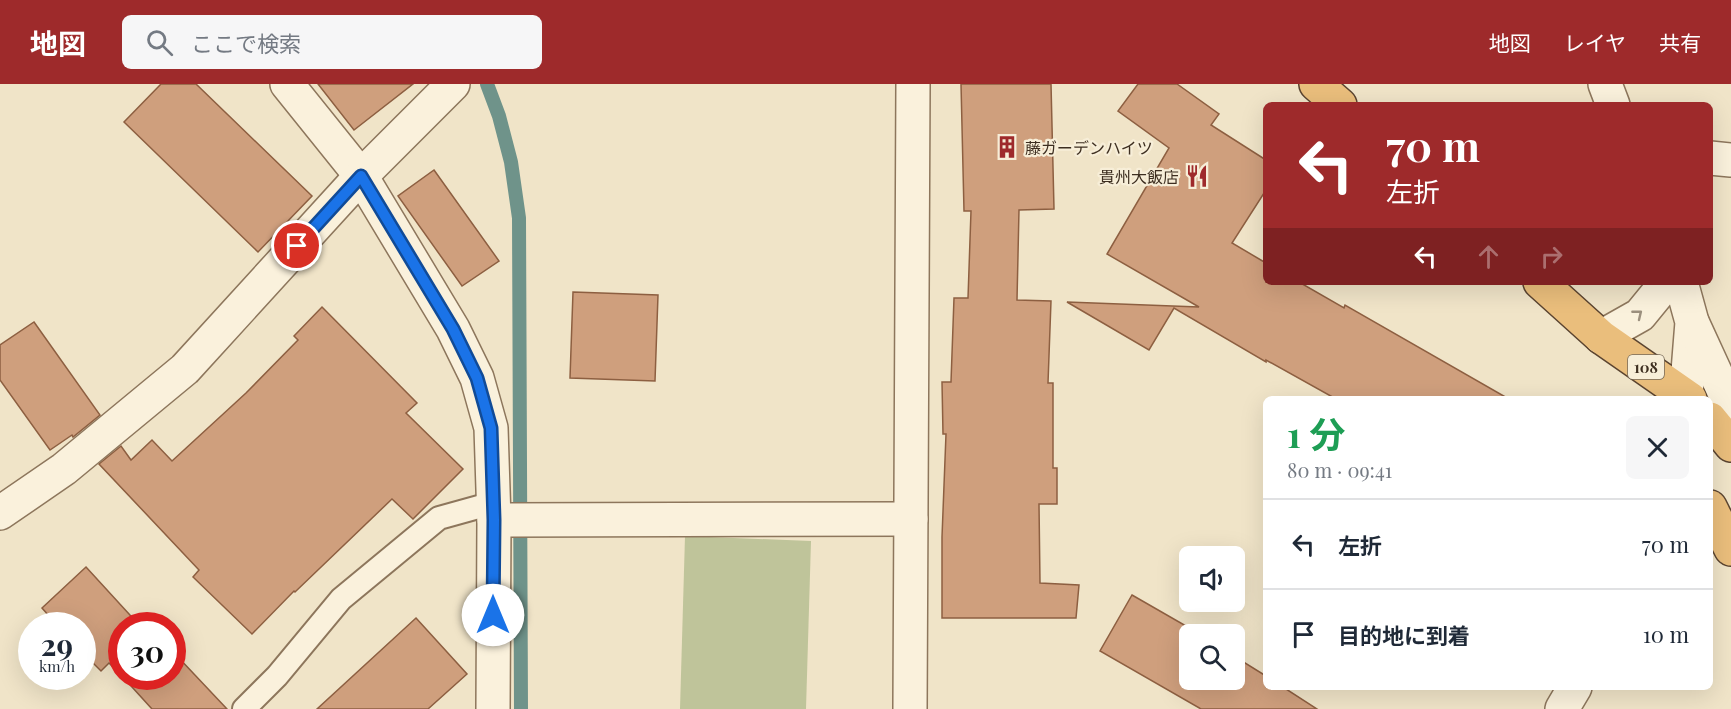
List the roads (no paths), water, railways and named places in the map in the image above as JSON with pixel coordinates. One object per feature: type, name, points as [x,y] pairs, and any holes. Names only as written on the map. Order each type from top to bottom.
[{"type":"highway","points":[[1316,84],[1337,102]]},
{"type":"highway","name":"108","points":[[1543,285],[1601,336],[1683,396]]},
{"type":"highway","name":"108","points":[[1601,336],[1647,396]]},
{"type":"highway","points":[[1713,423],[1731,445]]},
{"type":"highway","points":[[1713,513],[1731,549]]},
{"type":"street","points":[[287,84],[361,176],[453,329],[477,378],[491,428],[508,516],[493,709]]},
{"type":"street","points":[[0,513],[64,469],[185,369],[361,176],[453,84]]},
{"type":"street","points":[[910,709],[913,84]]},
{"type":"street","points":[[1605,84],[1612,102]]},
{"type":"street","points":[[1713,158],[1731,160]]},
{"type":"street","points":[[1601,336],[1640,315],[1664,285]]},
{"type":"street","points":[[1681,285],[1692,322],[1731,407]]},
{"type":"street","points":[[1686,396],[1692,322]]},
{"type":"street","points":[[508,516],[911,519]]},
{"type":"street","points":[[1562,709],[1573,690]]},
{"type":"lane","points":[[244,709],[277,676],[341,598],[439,518],[508,516]]},
{"type":"waterway","points":[[487,84],[499,116],[511,162],[519,218],[521,709]]},
{"type":"place","name":"藤ガーデンハイツ","points":[[1007,147]]},
{"type":"place","name":"貴州大飯店","points":[[1197,176]]}]
